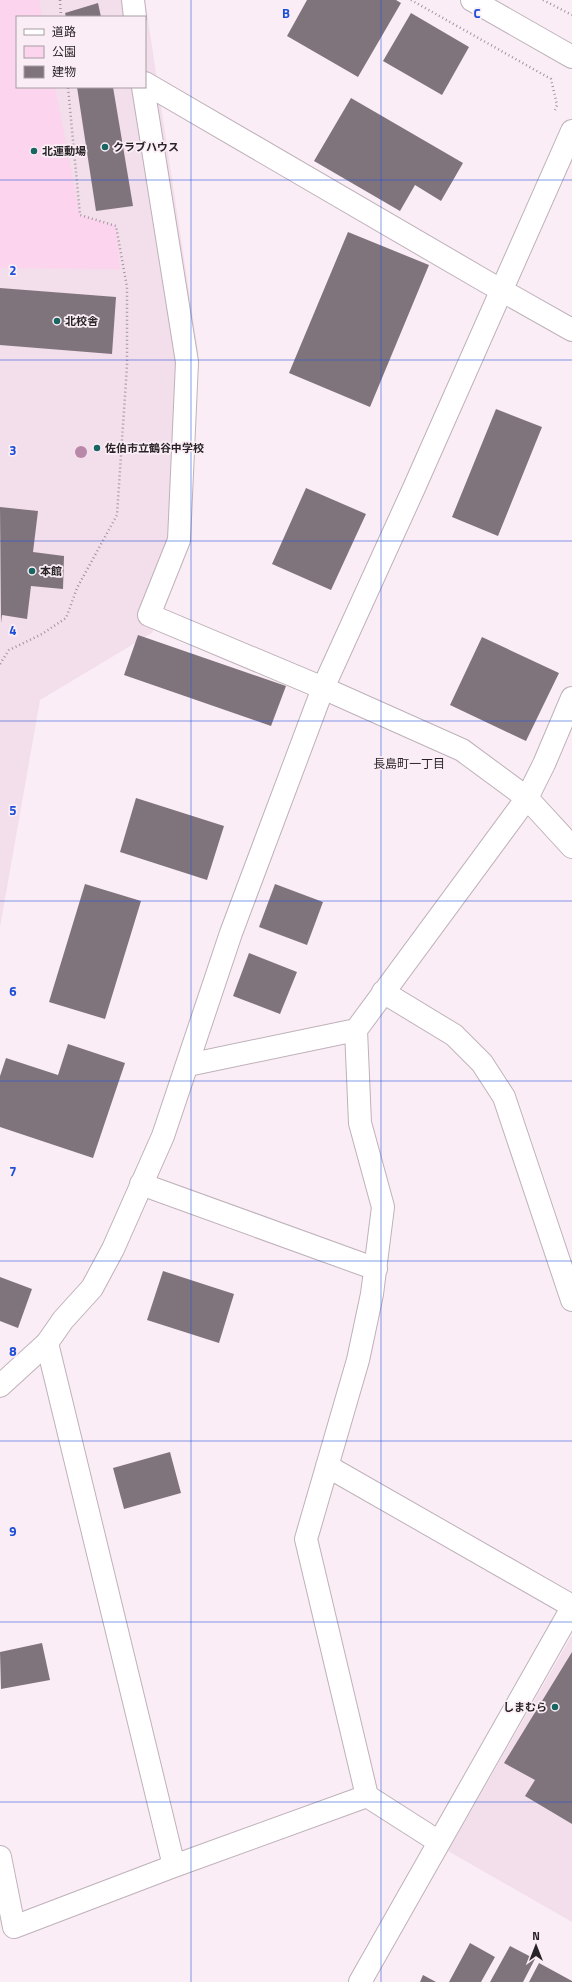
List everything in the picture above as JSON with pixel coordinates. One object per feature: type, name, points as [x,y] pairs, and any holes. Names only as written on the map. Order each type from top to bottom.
[{"type":"street","points":[[133,0],[135,16]]},
{"type":"street","points":[[472,0],[572,56]]},
{"type":"street","points":[[146,84],[572,330]]},
{"type":"street","points":[[142,88],[187,362],[179,540],[149,615],[323,688],[462,750],[527,798],[572,847]]},
{"type":"street","points":[[0,1386],[47,1343],[63,1320],[92,1288],[113,1250],[163,1136],[188,1065],[230,933],[323,688],[502,290],[572,130]]},
{"type":"street","points":[[439,1842],[367,1796],[306,1539],[358,1360],[372,1294],[383,1207],[360,1123],[356,1030],[527,798],[544,764],[572,698]]},
{"type":"street","points":[[383,992],[454,1035],[482,1063],[504,1097],[572,1300]]},
{"type":"street","points":[[188,1065],[356,1030]]},
{"type":"street","points":[[142,1184],[376,1269]]},
{"type":"street","points":[[47,1343],[174,1866]]},
{"type":"street","points":[[327,1466],[572,1607],[360,1982]]},
{"type":"street","points":[[0,1857],[14,1927],[174,1866],[367,1796]]},
{"type":"path","points":[[60,0],[62,16]]},
{"type":"path","points":[[411,0],[551,79],[557,105],[554,112]]},
{"type":"path","points":[[543,0],[572,15]]},
{"type":"path","points":[[0,664],[9,650],[42,634],[66,618],[77,588],[117,515],[127,366],[127,287],[116,226],[80,215],[68,88]]},
{"type":"shaded area","name":"佐伯市立鶴谷中学校","points":[[0,0],[145,0],[198,351],[188,545],[152,633],[40,700],[0,927]]},
{"type":"shaded area","points":[[572,1635],[572,1922],[448,1851]]},
{"type":"green space","name":"北運動場","points":[[0,0],[39,0],[42,16],[16,16],[16,88],[55,88],[80,215],[116,226],[120,269],[0,268]]},
{"type":"building","points":[[307,0],[396,0],[401,3],[358,77],[287,36]]},
{"type":"building","points":[[98,3],[101,16],[66,16],[65,13]]},
{"type":"building","points":[[411,13],[469,47],[442,95],[383,61]]},
{"type":"building","name":"クラブハウス","points":[[77,88],[113,88],[133,206],[96,211]]},
{"type":"building","points":[[351,98],[463,163],[441,201],[415,185],[400,211],[314,161]]},
{"type":"building","points":[[348,232],[429,265],[370,407],[289,373]]},
{"type":"building","name":"北校舎","points":[[0,288],[116,297],[112,354],[0,345]]},
{"type":"building","points":[[496,409],[542,427],[498,536],[452,517]]},
{"type":"building","points":[[306,488],[366,514],[331,590],[272,564]]},
{"type":"building","name":"本館","points":[[0,507],[38,511],[33,552],[64,556],[63,589],[31,586],[27,619],[2,615],[1,623]]},
{"type":"building","points":[[138,635],[286,686],[271,726],[124,675]]},
{"type":"building","points":[[482,637],[559,673],[526,741],[450,705]]},
{"type":"building","points":[[136,798],[224,826],[207,880],[120,852]]},
{"type":"building","points":[[85,884],[141,901],[105,1019],[49,1002]]},
{"type":"building","points":[[275,884],[323,902],[307,945],[259,927]]},
{"type":"building","points":[[249,953],[297,972],[280,1014],[233,996]]},
{"type":"building","points":[[68,1044],[125,1063],[93,1158],[0,1127],[0,1076],[6,1058],[58,1075]]},
{"type":"building","points":[[163,1271],[234,1294],[219,1343],[147,1320]]},
{"type":"building","points":[[0,1277],[32,1289],[18,1328],[0,1321]]},
{"type":"building","points":[[170,1452],[181,1493],[124,1509],[113,1468]]},
{"type":"building","points":[[42,1643],[50,1680],[1,1689],[0,1652]]},
{"type":"building","name":"しまむら","points":[[572,1652],[572,1824],[525,1796],[535,1780],[504,1763]]},
{"type":"building","points":[[470,1943],[495,1957],[481,1982],[449,1982]]},
{"type":"building","points":[[510,1946],[535,1959],[523,1982],[490,1982]]},
{"type":"building","points":[[539,1963],[572,1981],[572,1982],[529,1982]]},
{"type":"building","points":[[423,1975],[436,1982],[420,1982]]},
{"type":"place","name":"クラブハウス","points":[[105,147]]},
{"type":"place","name":"北運動場","points":[[34,151]]},
{"type":"place","name":"北校舎","points":[[57,321]]},
{"type":"place","name":"佐伯市立鶴谷中学校","points":[[97,448]]},
{"type":"place","name":"本館","points":[[32,571]]},
{"type":"place","name":"しまむら","points":[[555,1707]]},
{"type":"district","name":"長島町一丁目","points":[[409,763]]}]
